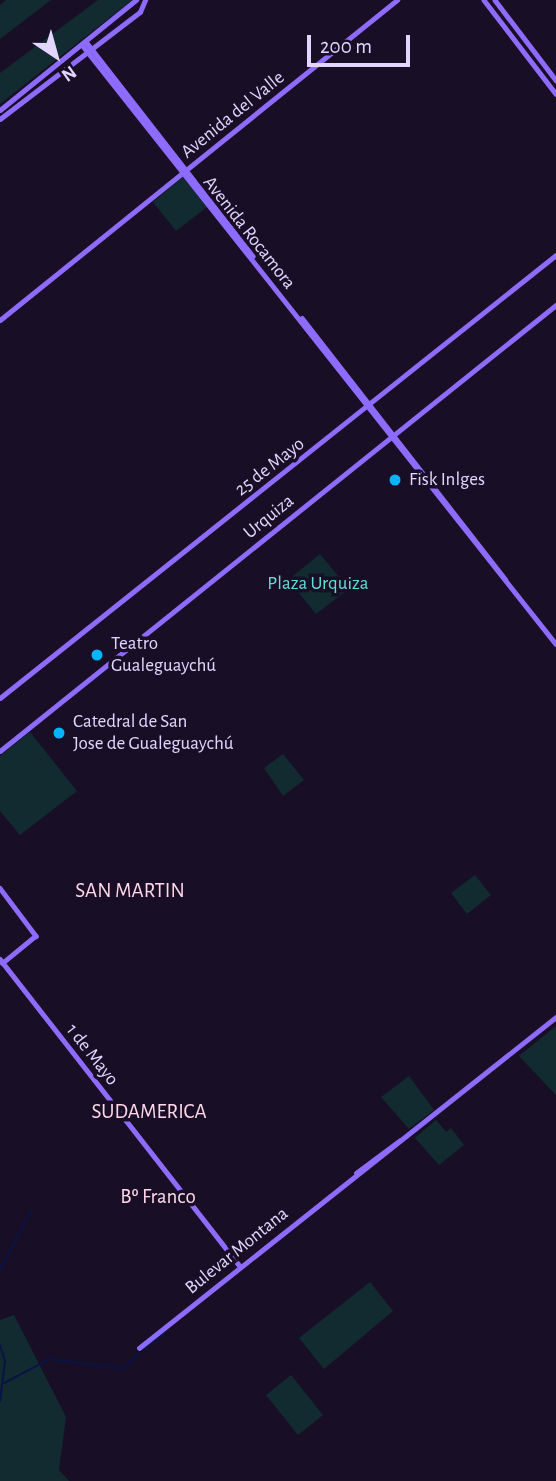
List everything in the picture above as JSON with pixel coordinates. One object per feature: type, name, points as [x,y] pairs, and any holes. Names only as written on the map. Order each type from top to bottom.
[{"type":"main road","points":[[0,110],[85,45],[136,0]]},
{"type":"main road","points":[[0,119],[140,12],[145,0]]},
{"type":"main road","name":"Avenida del Valle","points":[[0,320],[397,0]]},
{"type":"main road","points":[[485,0],[556,94]]},
{"type":"main road","points":[[495,0],[556,80]]},
{"type":"main road","name":"Avenida Rocamora","points":[[85,45],[556,644]]},
{"type":"main road","name":"25 de Mayo","points":[[0,698],[370,406],[556,255]]},
{"type":"main road","name":"Urquiza","points":[[0,751],[556,305]]},
{"type":"main road","points":[[0,888],[36,936],[2,961]]},
{"type":"main road","name":"1 de Mayo","points":[[2,961],[240,1266]]},
{"type":"main road","name":"Bulevar Montana","points":[[139,1348],[556,1017]]},
{"type":"green space","points":[[6,0],[51,0],[0,39],[0,5]]},
{"type":"green space","points":[[98,0],[132,0],[0,104],[0,73]]},
{"type":"green space","points":[[183,177],[207,207],[176,231],[153,202]]},
{"type":"green space","name":"Plaza Urquiza","points":[[320,554],[349,589],[316,614],[288,580]]},
{"type":"green space","points":[[30,732],[77,791],[20,835],[0,811],[0,756]]},
{"type":"green space","points":[[283,754],[304,780],[283,796],[264,768]]},
{"type":"green space","points":[[475,875],[491,895],[467,914],[451,893]]},
{"type":"green space","points":[[556,1026],[556,1095],[519,1056]]},
{"type":"green space","points":[[409,1076],[434,1110],[409,1129],[381,1097]]},
{"type":"green space","points":[[436,1120],[446,1132],[451,1128],[464,1145],[439,1165],[415,1138]]},
{"type":"green space","points":[[370,1282],[393,1311],[324,1369],[299,1338]]},
{"type":"green space","points":[[14,1315],[66,1417],[59,1470],[69,1481],[0,1481],[0,1320]]},
{"type":"green space","points":[[291,1375],[323,1415],[298,1435],[266,1395]]},
{"type":"waterway","points":[[0,1269],[32,1210]]},
{"type":"waterway","points":[[144,1350],[164,1334]]},
{"type":"waterway","points":[[0,1345],[5,1361],[0,1401]]},
{"type":"waterway","points":[[4,1383],[50,1359],[123,1369],[139,1354]]},
{"type":"place","name":"Fisk Inlges","points":[[395,480]]},
{"type":"place","name":"Teatro Gualeguaychú","points":[[97,655]]},
{"type":"place","name":"Catedral de San Jose de Gualeguaychú","points":[[59,733]]},
{"type":"district","name":"SAN MARTIN","points":[[130,891]]},
{"type":"district","name":"SUDAMERICA","points":[[149,1112]]},
{"type":"district","name":"Bº Franco","points":[[158,1197]]}]
